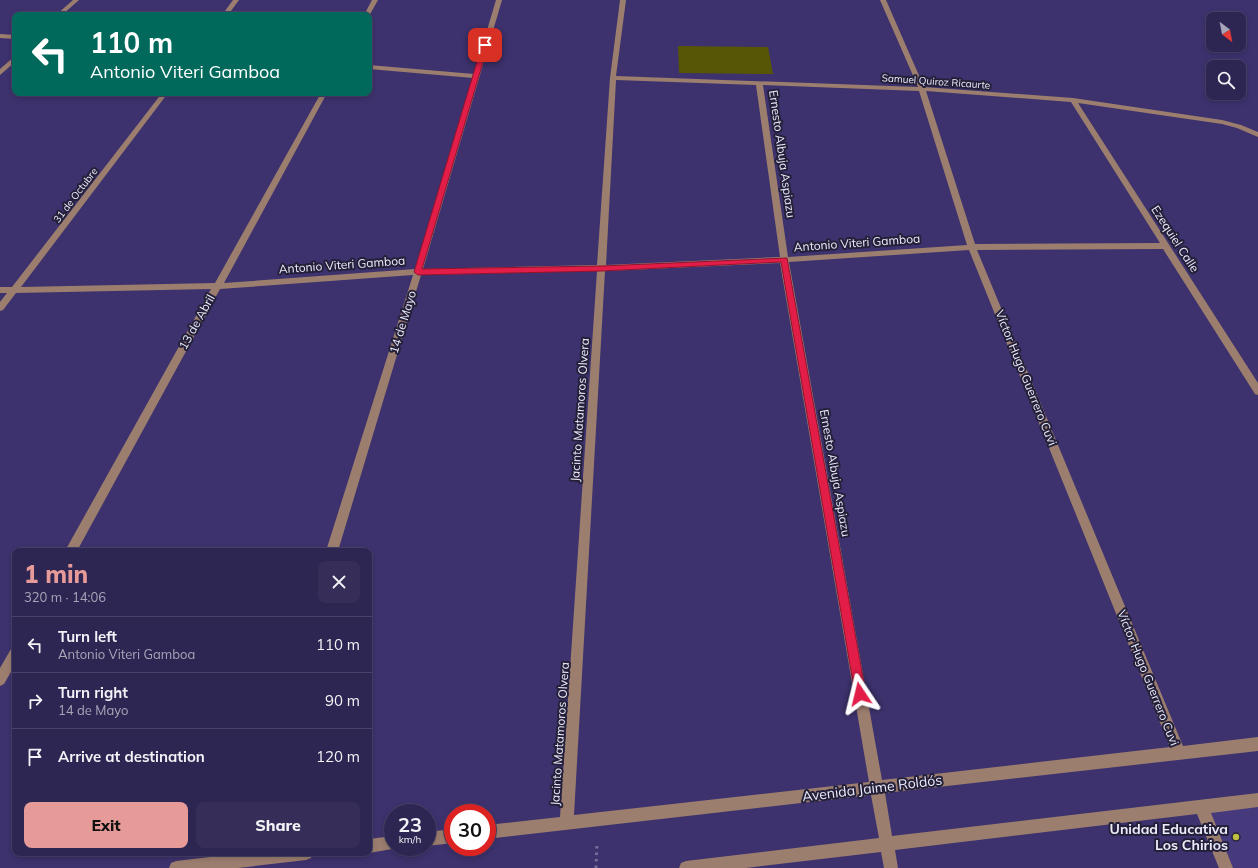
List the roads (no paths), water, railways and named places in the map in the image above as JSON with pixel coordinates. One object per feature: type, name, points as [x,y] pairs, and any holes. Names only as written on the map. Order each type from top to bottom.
[{"type":"street","points":[[62,12],[76,0]]},
{"type":"street","points":[[227,12],[236,0]]},
{"type":"street","points":[[369,12],[375,0]]},
{"type":"street","name":"14 de Mayo","points":[[333,548],[418,272],[499,0]]},
{"type":"street","name":"Jacinto Matamoros Olvera","points":[[567,823],[613,78],[623,0]]},
{"type":"street","name":"Víctor Hugo Guerrero Cuvi","points":[[883,0],[922,89],[972,246],[1179,753]]},
{"type":"street","points":[[0,36],[12,37]]},
{"type":"street","points":[[0,74],[12,61]]},
{"type":"street","points":[[372,67],[476,76]]},
{"type":"street","name":"Samuel Quiroz Ricaurte","points":[[613,78],[922,89],[1073,100],[1222,122],[1238,126],[1256,134]]},
{"type":"street","name":"Ernesto Albuja Aspiazu","points":[[759,82],[784,260],[891,868]]},
{"type":"street","name":"31 de Octubre","points":[[0,308],[163,96]]},
{"type":"street","name":"13 de Abril","points":[[73,548],[322,96]]},
{"type":"street","name":"Ezequiel Calle","points":[[1073,100],[1258,390]]},
{"type":"street","name":"Antonio Viteri Gamboa","points":[[0,290],[217,286],[418,272],[602,268],[784,260],[972,246],[1165,246]]},
{"type":"street","points":[[0,680],[12,658]]},
{"type":"street","name":"Avenida Jaime Roldós","points":[[496,831],[1258,744]]},
{"type":"street","points":[[686,868],[1258,800]]},
{"type":"street","points":[[1201,806],[1226,868]]},
{"type":"street","points":[[372,846],[384,844]]},
{"type":"street","points":[[176,868],[280,856]]},
{"type":"place","name":"Unidad Educativa Los Chirios","points":[[1236,837]]}]
